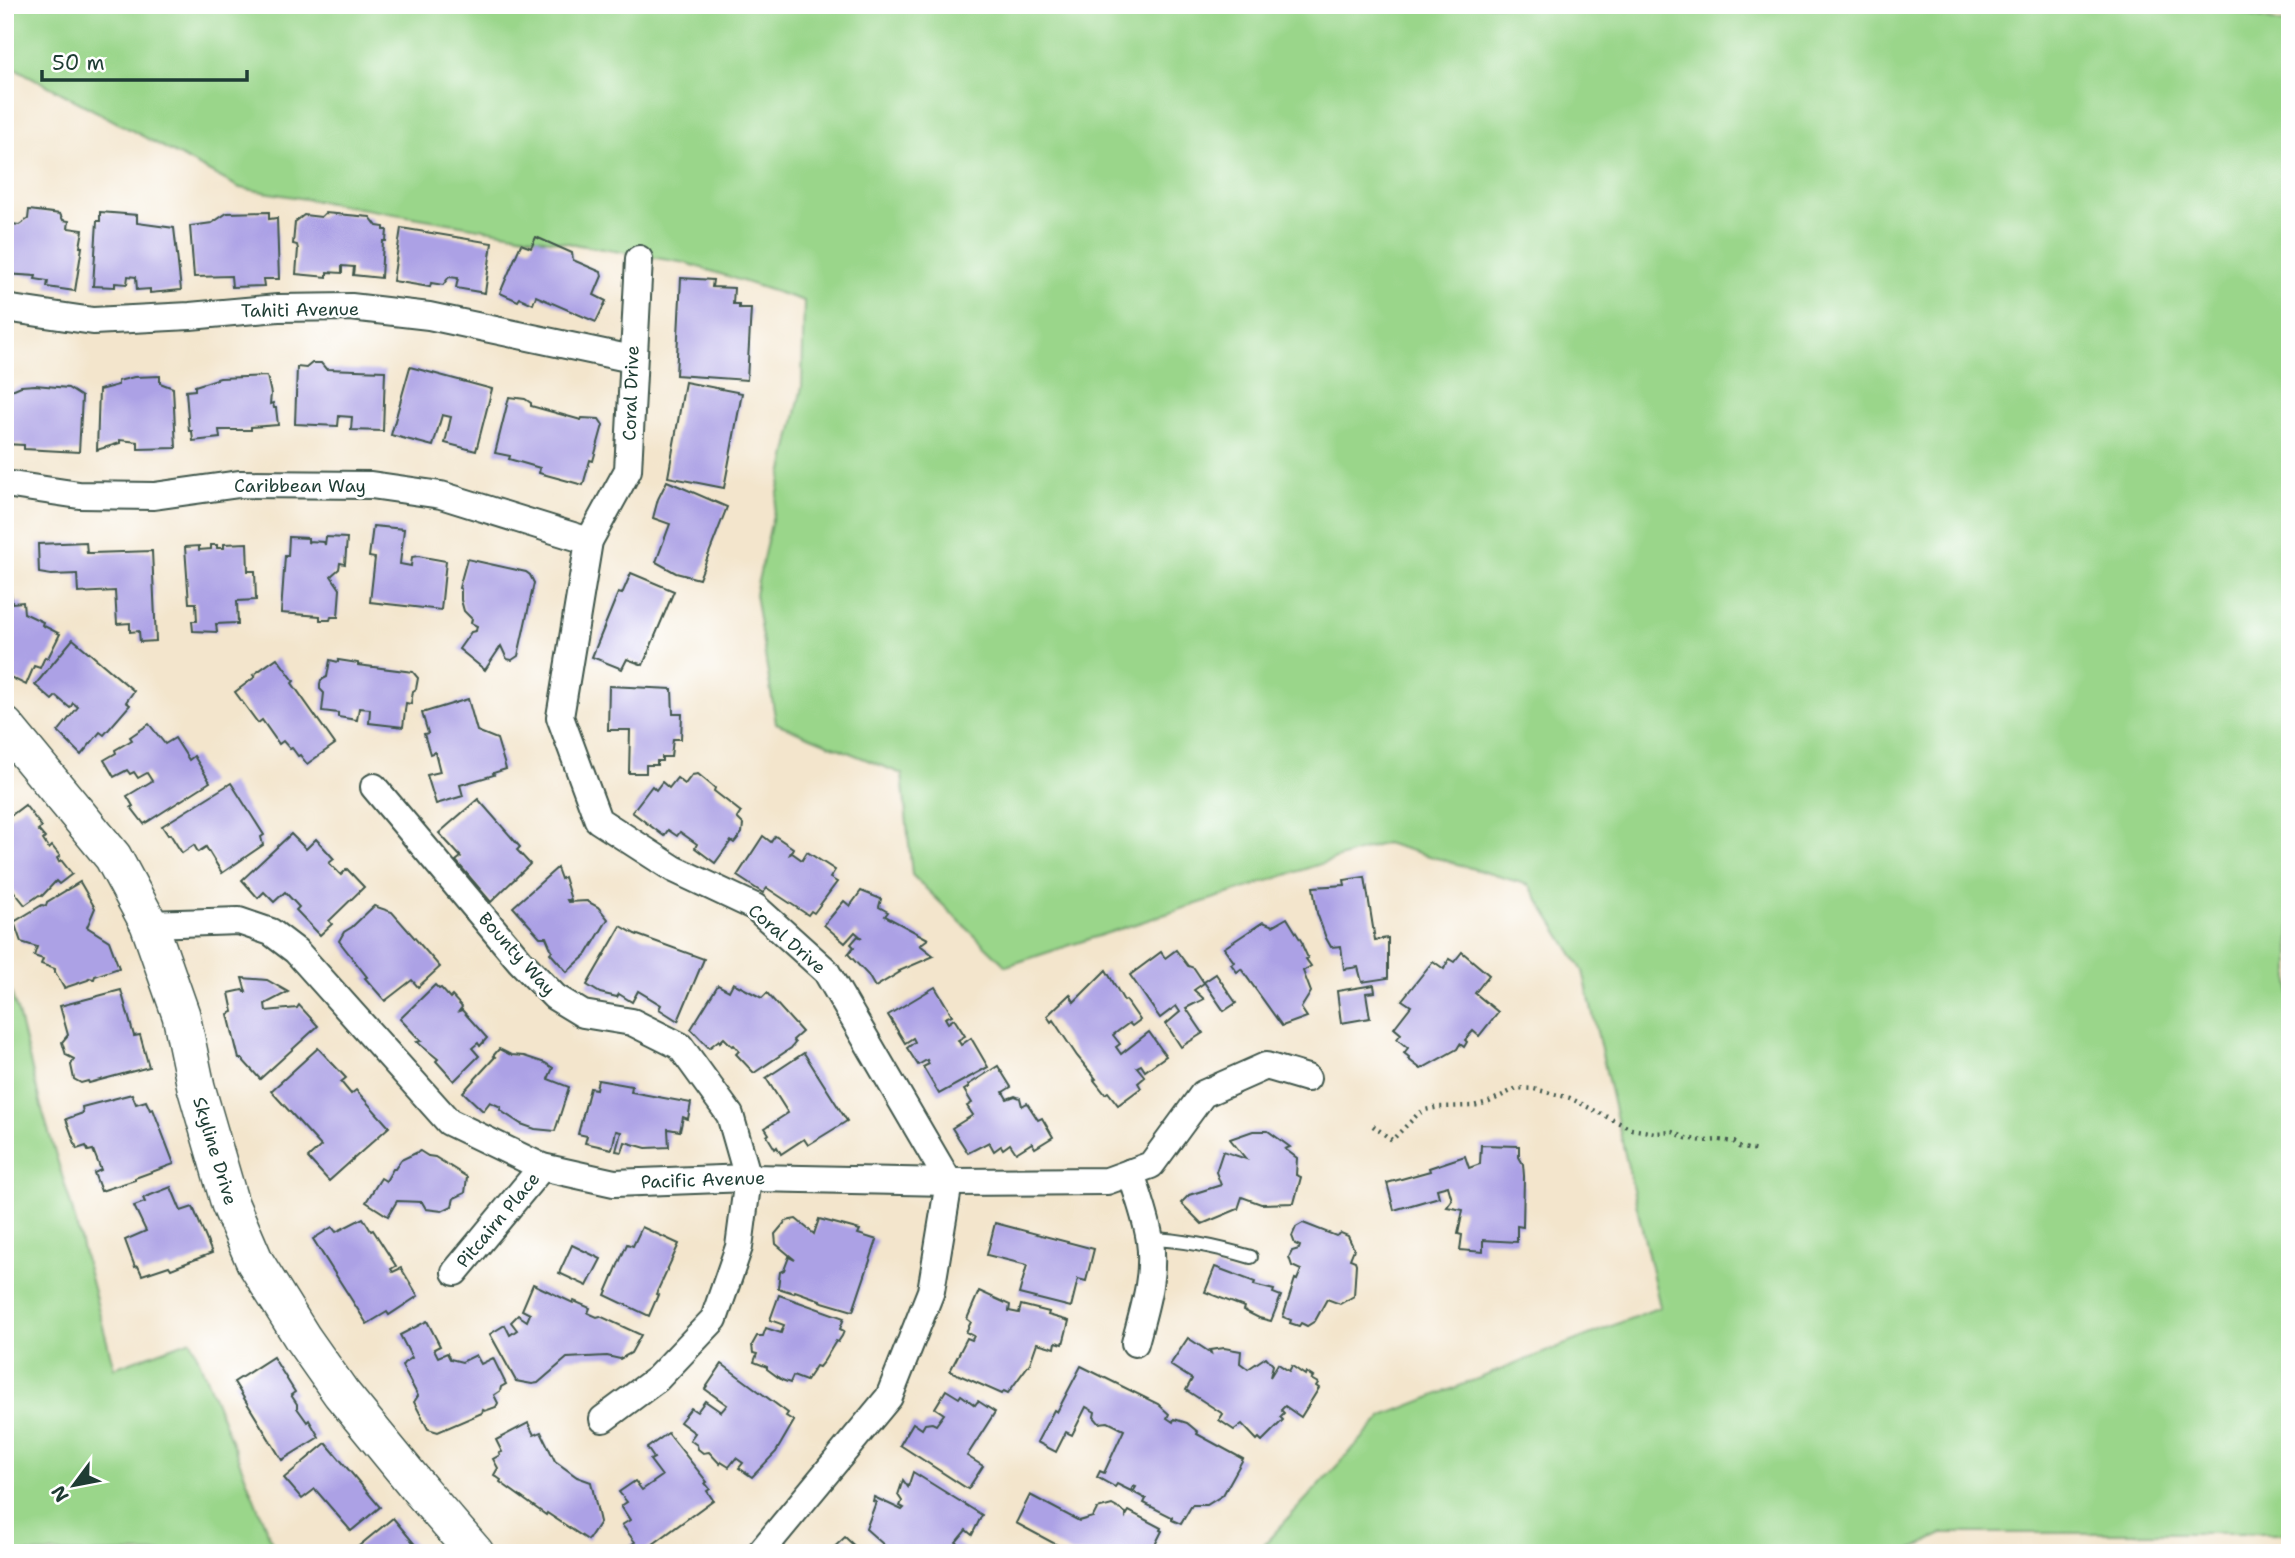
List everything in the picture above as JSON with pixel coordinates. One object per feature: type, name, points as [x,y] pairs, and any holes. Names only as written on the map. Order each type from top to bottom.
[{"type":"street","name":"Coral Drive","points":[[639,259],[628,470],[589,541],[560,717],[598,820],[674,869],[755,907],[826,971],[949,1182]]},
{"type":"street","name":"Tahiti Avenue","points":[[5,308],[93,321],[278,308],[351,307],[429,316],[632,359]]},
{"type":"street","name":"Caribbean Way","points":[[5,484],[79,495],[154,496],[239,484],[371,485],[441,495],[589,541]]},
{"type":"street","name":"Skyline Drive","points":[[5,726],[113,857],[149,924],[181,1015],[195,1087],[222,1180],[255,1262],[303,1339],[341,1393],[475,1553]]},
{"type":"street","name":"Bounty Way","points":[[374,787],[520,961],[555,997],[583,1014],[632,1022],[680,1046],[730,1115],[748,1178],[738,1247],[714,1319],[657,1380],[603,1419]]},
{"type":"street","name":"Pacific Avenue","points":[[149,924],[239,921],[271,932],[296,951],[449,1122],[542,1167],[614,1183],[748,1178],[949,1182],[1107,1181],[1151,1165],[1203,1094],[1266,1066],[1307,1078]]},
{"type":"street","name":"Pitcairn Place","points":[[454,1272],[542,1167]]},
{"type":"street","points":[[1130,1172],[1150,1239],[1152,1269],[1135,1343]]},
{"type":"street","points":[[760,1553],[889,1397],[931,1291],[949,1182]]},
{"type":"lane","points":[[1150,1239],[1182,1240],[1211,1245],[1251,1257]]},
{"type":"path","points":[[1373,1126],[1392,1140],[1425,1110],[1473,1106],[1489,1102],[1517,1088],[1525,1088],[1570,1098],[1631,1129],[1655,1133],[1673,1132],[1686,1138],[1704,1141],[1734,1142],[1739,1147],[1757,1151]]},
{"type":"green space","points":[[5,5],[2207,5],[2290,25],[2290,1533],[1944,1533],[1905,1553],[1256,1553],[1383,1416],[1660,1307],[1583,971],[1529,885],[1385,843],[1006,966],[912,875],[902,774],[776,723],[755,594],[802,387],[804,301],[686,263],[240,188],[5,63]]},
{"type":"green space","points":[[5,975],[18,1013],[114,1368],[191,1340],[276,1553],[5,1553]]},
{"type":"building","points":[[29,210],[60,214],[63,220],[69,221],[68,228],[83,230],[75,291],[47,287],[48,281],[35,279],[36,276],[5,274],[5,226],[19,225],[28,219]]},
{"type":"building","points":[[100,212],[137,215],[137,223],[174,228],[181,290],[150,293],[150,289],[137,290],[136,277],[128,276],[127,284],[115,283],[115,287],[93,286],[97,221],[100,221]]},
{"type":"building","points":[[269,212],[269,219],[277,218],[279,279],[263,279],[264,286],[232,287],[231,276],[194,277],[190,226],[212,223],[227,213]]},
{"type":"building","points":[[325,213],[370,217],[377,226],[387,230],[386,241],[383,241],[381,278],[353,275],[354,267],[342,266],[342,273],[327,272],[327,277],[296,274],[298,249],[297,245],[293,244],[295,222],[304,215],[321,217]]},
{"type":"building","points":[[401,228],[492,243],[485,293],[456,288],[458,278],[449,277],[443,285],[431,283],[430,287],[393,281]]},
{"type":"building","points":[[536,237],[572,253],[573,260],[601,272],[602,276],[594,295],[606,301],[596,322],[536,296],[533,304],[500,293],[521,244],[531,248]]},
{"type":"building","points":[[681,278],[713,280],[712,287],[734,288],[733,304],[739,304],[739,308],[751,308],[747,380],[676,375]]},
{"type":"building","points":[[312,363],[321,363],[326,369],[385,371],[383,431],[351,430],[352,417],[339,416],[338,426],[295,424],[297,367],[306,368]]},
{"type":"building","points":[[410,367],[492,389],[476,451],[445,443],[451,417],[442,415],[433,446],[391,435]]},
{"type":"building","points":[[160,376],[160,383],[173,388],[176,448],[138,449],[138,442],[120,440],[120,443],[97,450],[99,390],[134,377]]},
{"type":"building","points":[[267,376],[270,404],[273,403],[276,408],[278,425],[251,427],[251,430],[219,430],[220,438],[193,441],[192,431],[189,431],[186,391],[195,390],[195,386],[220,378]]},
{"type":"building","points":[[685,382],[742,393],[724,488],[668,477]]},
{"type":"building","points":[[21,386],[68,388],[82,397],[79,452],[24,449],[24,445],[5,444],[5,393]]},
{"type":"building","points":[[509,397],[525,399],[531,406],[581,420],[599,419],[603,425],[583,485],[539,473],[540,468],[495,453]]},
{"type":"building","points":[[667,481],[727,507],[699,579],[676,573],[656,562],[670,524],[653,518]]},
{"type":"building","points":[[373,526],[404,529],[400,564],[411,566],[412,557],[418,556],[446,561],[441,610],[370,602],[375,558],[369,557]]},
{"type":"building","points":[[289,537],[308,538],[308,543],[324,542],[325,545],[326,537],[347,538],[345,564],[340,563],[339,569],[331,576],[340,589],[338,617],[320,620],[320,616],[281,613]]},
{"type":"building","points":[[86,542],[87,553],[152,551],[156,641],[140,642],[139,631],[130,632],[130,623],[117,624],[115,591],[78,593],[77,574],[39,573],[38,544]]},
{"type":"building","points":[[247,543],[248,571],[255,571],[256,600],[237,601],[238,625],[216,624],[217,632],[193,631],[192,621],[197,621],[196,603],[189,603],[185,547],[199,546],[199,550],[211,549],[211,545],[224,548],[224,544]]},
{"type":"building","points":[[467,559],[526,572],[534,583],[518,656],[512,660],[507,659],[501,646],[485,670],[459,649],[471,632],[476,631],[477,626],[471,623],[472,619],[464,611],[459,588]]},
{"type":"building","points":[[631,573],[674,591],[643,665],[627,659],[622,669],[592,657],[618,593],[622,594]]},
{"type":"building","points":[[5,592],[11,592],[12,603],[23,602],[24,613],[60,634],[40,668],[34,666],[26,685],[6,675]]},
{"type":"building","points":[[73,639],[134,691],[126,702],[130,705],[104,735],[100,732],[81,755],[58,732],[78,707],[73,703],[70,708],[56,696],[52,700],[35,685]]},
{"type":"building","points":[[277,658],[335,744],[307,764],[283,741],[279,744],[262,720],[258,723],[235,692]]},
{"type":"building","points":[[330,660],[413,672],[418,678],[416,689],[413,691],[411,704],[406,703],[403,727],[369,723],[370,709],[359,708],[357,720],[322,711],[324,693],[320,684],[321,680],[327,677]]},
{"type":"building","points":[[609,686],[672,689],[673,714],[682,714],[681,739],[673,739],[671,757],[662,757],[662,761],[657,761],[657,765],[646,765],[646,773],[629,773],[630,730],[608,730]]},
{"type":"building","points":[[468,699],[477,731],[497,739],[506,769],[460,785],[463,796],[436,804],[427,775],[440,772],[435,752],[430,754],[422,713]]},
{"type":"building","points":[[149,724],[165,744],[175,738],[189,760],[194,756],[210,782],[144,824],[131,807],[133,806],[127,796],[152,781],[147,773],[138,778],[134,772],[130,774],[127,770],[114,777],[104,760]]},
{"type":"building","points":[[698,774],[715,788],[714,791],[741,812],[737,818],[743,824],[742,833],[734,843],[731,841],[715,863],[695,848],[697,844],[680,832],[677,836],[668,830],[664,836],[632,812],[652,786],[656,790],[662,782],[669,788],[677,778],[685,784],[692,775]]},
{"type":"building","points":[[231,783],[264,835],[261,837],[263,845],[222,873],[206,847],[198,852],[194,845],[182,853],[162,826]]},
{"type":"building","points":[[478,799],[520,847],[517,850],[530,864],[491,902],[456,861],[461,857],[439,833]]},
{"type":"building","points":[[25,805],[42,827],[38,830],[49,849],[52,846],[60,856],[57,858],[59,862],[61,860],[72,874],[59,884],[56,881],[42,896],[39,895],[25,905],[5,880],[5,820]]},
{"type":"building","points":[[291,834],[306,849],[316,839],[334,859],[329,863],[341,875],[347,869],[364,887],[329,921],[332,924],[320,935],[296,910],[299,907],[285,892],[274,902],[264,892],[258,898],[242,880]]},
{"type":"building","points":[[763,836],[771,842],[775,836],[793,848],[790,854],[802,860],[807,852],[835,870],[830,878],[837,882],[814,913],[811,911],[808,915],[767,888],[763,893],[737,876]]},
{"type":"building","points":[[557,868],[561,879],[564,877],[571,900],[567,900],[568,902],[587,901],[598,907],[608,919],[587,954],[567,972],[550,953],[552,951],[546,937],[540,937],[513,907]]},
{"type":"building","points":[[1365,877],[1375,940],[1388,938],[1388,978],[1362,982],[1358,967],[1344,969],[1341,946],[1331,947],[1326,938],[1317,913],[1313,887],[1345,885],[1344,880]]},
{"type":"building","points":[[80,882],[95,908],[87,927],[109,941],[119,968],[64,988],[55,969],[41,964],[43,959],[34,956],[37,947],[21,942],[14,922],[42,905],[46,906],[47,902]]},
{"type":"building","points":[[861,891],[881,899],[879,907],[888,912],[885,916],[928,939],[920,945],[934,956],[899,971],[875,987],[868,975],[848,954],[854,947],[851,944],[858,936],[862,938],[855,932],[845,943],[824,925],[844,901],[850,906]]},
{"type":"building","points":[[374,906],[392,912],[440,967],[418,987],[412,980],[385,1001],[339,941],[344,932]]},
{"type":"building","points":[[1287,918],[1303,944],[1308,958],[1306,959],[1311,966],[1303,971],[1311,992],[1301,1008],[1307,1017],[1282,1026],[1241,969],[1237,972],[1231,964],[1234,962],[1224,948],[1263,922],[1273,926]]},
{"type":"building","points":[[621,926],[635,934],[704,959],[678,1021],[659,1009],[661,1005],[638,991],[632,1002],[619,994],[617,997],[600,993],[587,985]]},
{"type":"building","points":[[1176,950],[1204,983],[1194,990],[1204,999],[1186,1008],[1203,1033],[1181,1047],[1166,1024],[1180,1012],[1176,1006],[1160,1018],[1130,975],[1161,952],[1165,958]]},
{"type":"building","points":[[1462,952],[1489,975],[1475,993],[1498,1012],[1479,1036],[1473,1031],[1465,1040],[1467,1042],[1464,1047],[1460,1044],[1457,1049],[1421,1069],[1408,1059],[1404,1053],[1408,1048],[1397,1039],[1401,1034],[1394,1028],[1411,1006],[1402,1000],[1433,961],[1444,969],[1449,959],[1454,962]]},
{"type":"building","points":[[1106,970],[1124,1001],[1126,1000],[1140,1020],[1132,1026],[1129,1023],[1113,1035],[1120,1044],[1116,1047],[1121,1054],[1149,1032],[1166,1056],[1145,1071],[1141,1065],[1137,1067],[1145,1077],[1138,1083],[1141,1088],[1118,1105],[1108,1092],[1105,1094],[1053,1020],[1051,1022],[1047,1016],[1070,994],[1074,1002]]},
{"type":"building","points":[[1216,974],[1236,1003],[1224,1011],[1204,982]]},
{"type":"building","points":[[242,978],[267,980],[288,992],[265,1004],[266,1011],[297,1008],[299,1005],[318,1026],[260,1079],[239,1059],[228,1014],[233,1012],[229,993],[243,990],[246,992]]},
{"type":"building","points":[[733,983],[762,998],[767,993],[802,1032],[793,1040],[795,1043],[791,1048],[754,1073],[736,1054],[739,1051],[734,1045],[724,1038],[709,1048],[691,1029],[718,985],[729,991]]},
{"type":"building","points":[[435,985],[450,998],[452,996],[462,1007],[459,1011],[462,1010],[487,1038],[480,1046],[478,1043],[472,1048],[479,1056],[454,1081],[436,1061],[438,1059],[417,1042],[421,1041],[400,1019]]},
{"type":"building","points":[[1374,985],[1375,992],[1366,993],[1370,1018],[1341,1023],[1337,991]]},
{"type":"building","points":[[935,987],[952,1015],[945,1018],[948,1023],[954,1019],[965,1036],[958,1040],[961,1045],[971,1038],[988,1067],[939,1094],[923,1067],[929,1064],[927,1060],[918,1065],[907,1048],[915,1042],[913,1038],[905,1043],[888,1015]]},
{"type":"building","points":[[121,990],[134,1036],[140,1035],[149,1067],[81,1083],[74,1079],[71,1065],[74,1059],[66,1055],[62,1042],[68,1035],[60,1006]]},
{"type":"building","points":[[318,1048],[346,1078],[341,1082],[351,1094],[356,1090],[389,1127],[329,1181],[308,1158],[321,1146],[271,1091]]},
{"type":"building","points":[[499,1049],[511,1055],[545,1063],[553,1068],[548,1079],[569,1087],[555,1131],[521,1124],[500,1110],[501,1107],[490,1102],[483,1111],[463,1092]]},
{"type":"building","points":[[804,1053],[847,1121],[808,1145],[804,1139],[781,1154],[767,1136],[769,1134],[765,1128],[788,1113],[766,1078]]},
{"type":"building","points":[[998,1066],[1011,1087],[1003,1092],[1007,1099],[1015,1096],[1020,1098],[1022,1106],[1027,1103],[1038,1120],[1042,1118],[1053,1137],[1035,1148],[1032,1143],[1016,1153],[1010,1144],[994,1151],[989,1142],[968,1153],[952,1128],[973,1115],[967,1106],[972,1103],[964,1090]]},
{"type":"building","points":[[598,1080],[632,1086],[631,1092],[691,1103],[688,1119],[683,1117],[680,1131],[668,1129],[669,1147],[646,1148],[625,1142],[622,1152],[616,1151],[621,1132],[616,1131],[612,1149],[585,1143],[587,1136],[578,1134],[590,1088],[596,1089]]},
{"type":"building","points":[[132,1094],[136,1104],[146,1101],[150,1110],[153,1109],[174,1164],[101,1191],[94,1173],[101,1170],[93,1150],[88,1151],[86,1146],[77,1149],[66,1119],[83,1113],[82,1107]]},
{"type":"building","points":[[1253,1131],[1268,1131],[1290,1147],[1285,1149],[1297,1158],[1296,1175],[1301,1177],[1294,1203],[1261,1204],[1242,1197],[1238,1209],[1202,1224],[1181,1203],[1189,1195],[1221,1185],[1216,1172],[1223,1151],[1246,1159],[1230,1139]]},
{"type":"building","points":[[1481,1145],[1519,1146],[1524,1176],[1523,1227],[1517,1226],[1517,1242],[1483,1240],[1483,1252],[1460,1250],[1462,1235],[1458,1234],[1463,1210],[1447,1207],[1452,1200],[1448,1186],[1437,1189],[1439,1197],[1394,1210],[1387,1183],[1430,1171],[1429,1168],[1465,1156],[1469,1168],[1480,1164]]},
{"type":"building","points":[[420,1151],[467,1177],[465,1193],[454,1198],[452,1206],[442,1211],[426,1209],[422,1202],[397,1201],[388,1216],[366,1202],[381,1178],[386,1181],[401,1160]]},
{"type":"building","points":[[171,1187],[181,1211],[193,1207],[212,1253],[171,1269],[169,1266],[142,1275],[138,1266],[135,1267],[125,1240],[146,1231],[134,1206],[145,1202],[143,1198]]},
{"type":"building","points":[[363,1218],[396,1266],[391,1269],[393,1272],[401,1268],[418,1296],[389,1315],[387,1312],[367,1324],[313,1239],[332,1227],[336,1232]]},
{"type":"building","points":[[796,1219],[814,1234],[819,1219],[860,1230],[858,1234],[877,1240],[853,1311],[795,1291],[794,1293],[778,1288],[780,1272],[784,1270],[789,1257],[795,1260],[776,1244],[775,1234],[786,1221]]},
{"type":"building","points":[[995,1223],[1094,1249],[1086,1281],[1078,1279],[1071,1307],[1019,1294],[1027,1265],[987,1255]]},
{"type":"building","points":[[1303,1223],[1336,1236],[1341,1233],[1348,1236],[1354,1249],[1350,1259],[1356,1264],[1354,1296],[1340,1304],[1327,1299],[1315,1321],[1307,1326],[1301,1323],[1299,1326],[1283,1317],[1295,1279],[1297,1280],[1301,1270],[1292,1266],[1289,1257],[1292,1251],[1300,1246],[1295,1244],[1292,1236],[1296,1227]]},
{"type":"building","points":[[642,1227],[679,1244],[649,1316],[605,1295],[627,1244],[633,1246]]},
{"type":"building","points":[[572,1245],[601,1259],[587,1286],[559,1273]]},
{"type":"building","points":[[1215,1267],[1255,1282],[1254,1285],[1274,1290],[1273,1293],[1281,1296],[1271,1321],[1205,1292]]},
{"type":"building","points":[[533,1284],[590,1308],[588,1313],[641,1335],[631,1353],[620,1359],[607,1356],[567,1358],[538,1383],[516,1381],[490,1334],[505,1325],[510,1335],[517,1330],[511,1322],[518,1315],[527,1321],[530,1314],[522,1310]]},
{"type":"building","points":[[979,1291],[1010,1305],[1009,1311],[1019,1313],[1021,1305],[1049,1312],[1048,1315],[1069,1321],[1063,1344],[1056,1342],[1055,1348],[1037,1343],[1030,1363],[1008,1393],[1004,1391],[1002,1394],[950,1371],[967,1338],[972,1340],[974,1336],[966,1332],[971,1322],[967,1319]]},
{"type":"building","points":[[779,1295],[844,1318],[840,1329],[844,1331],[842,1336],[806,1381],[793,1376],[790,1383],[782,1380],[767,1367],[754,1362],[757,1354],[753,1353],[752,1345],[757,1336],[763,1336],[766,1328],[781,1333],[784,1325],[770,1320]]},
{"type":"building","points":[[427,1321],[440,1346],[434,1349],[438,1357],[447,1353],[450,1359],[462,1362],[476,1355],[481,1364],[493,1358],[506,1384],[494,1395],[498,1403],[496,1407],[483,1410],[482,1413],[438,1432],[428,1429],[414,1402],[418,1396],[402,1366],[412,1358],[400,1335]]},
{"type":"building","points":[[1188,1338],[1211,1353],[1210,1350],[1224,1348],[1241,1351],[1240,1363],[1248,1369],[1266,1357],[1273,1365],[1270,1377],[1278,1364],[1289,1371],[1292,1366],[1313,1377],[1311,1379],[1318,1383],[1316,1386],[1319,1388],[1301,1417],[1285,1406],[1280,1417],[1283,1420],[1262,1441],[1259,1438],[1257,1440],[1242,1424],[1234,1430],[1219,1420],[1223,1414],[1186,1390],[1192,1379],[1170,1365]]},
{"type":"building","points":[[273,1357],[295,1392],[291,1395],[297,1408],[307,1422],[309,1420],[319,1437],[282,1460],[234,1382]]},
{"type":"building","points":[[722,1364],[788,1413],[786,1416],[794,1421],[776,1452],[752,1477],[739,1468],[743,1463],[736,1458],[729,1467],[721,1462],[720,1464],[709,1452],[703,1453],[690,1440],[695,1433],[680,1422],[691,1408],[697,1412],[705,1401],[721,1412],[727,1405],[705,1389]]},
{"type":"building","points":[[1081,1366],[1158,1404],[1173,1422],[1174,1419],[1187,1423],[1197,1434],[1243,1459],[1223,1495],[1207,1505],[1192,1505],[1181,1524],[1144,1503],[1146,1499],[1133,1492],[1136,1487],[1133,1486],[1131,1491],[1117,1484],[1115,1487],[1097,1477],[1100,1471],[1104,1473],[1124,1430],[1108,1422],[1099,1423],[1094,1417],[1095,1412],[1086,1407],[1072,1435],[1066,1432],[1056,1452],[1037,1442],[1054,1410],[1057,1412]]},
{"type":"building","points":[[946,1390],[959,1398],[961,1395],[975,1405],[978,1401],[995,1412],[967,1456],[983,1466],[968,1489],[900,1445],[913,1423],[922,1429],[925,1424],[936,1425],[944,1414],[935,1408]]},
{"type":"building","points":[[528,1423],[534,1435],[541,1432],[555,1461],[577,1477],[591,1482],[600,1522],[588,1540],[547,1513],[546,1515],[494,1475],[498,1468],[493,1459],[502,1452],[496,1440]]},
{"type":"building","points":[[668,1433],[707,1482],[705,1483],[710,1489],[707,1491],[713,1500],[641,1553],[637,1553],[631,1545],[635,1542],[622,1525],[630,1520],[621,1506],[627,1502],[619,1492],[635,1481],[642,1490],[662,1476],[650,1460],[654,1458],[647,1448]]},
{"type":"building","points":[[326,1443],[380,1507],[351,1531],[315,1489],[302,1499],[284,1478]]},
{"type":"building","points":[[913,1472],[982,1515],[972,1535],[966,1530],[956,1542],[966,1550],[893,1553],[866,1529],[876,1502],[873,1501],[874,1497],[902,1510],[904,1508],[900,1506],[902,1501],[898,1495],[903,1480],[908,1487]]},
{"type":"building","points":[[1030,1495],[1079,1521],[1093,1517],[1097,1509],[1112,1505],[1126,1513],[1126,1516],[1129,1511],[1162,1531],[1151,1553],[1072,1553],[1016,1523]]},
{"type":"building","points":[[393,1518],[422,1553],[356,1553],[354,1550]]},
{"type":"building","points":[[845,1537],[862,1553],[828,1553]]}]
